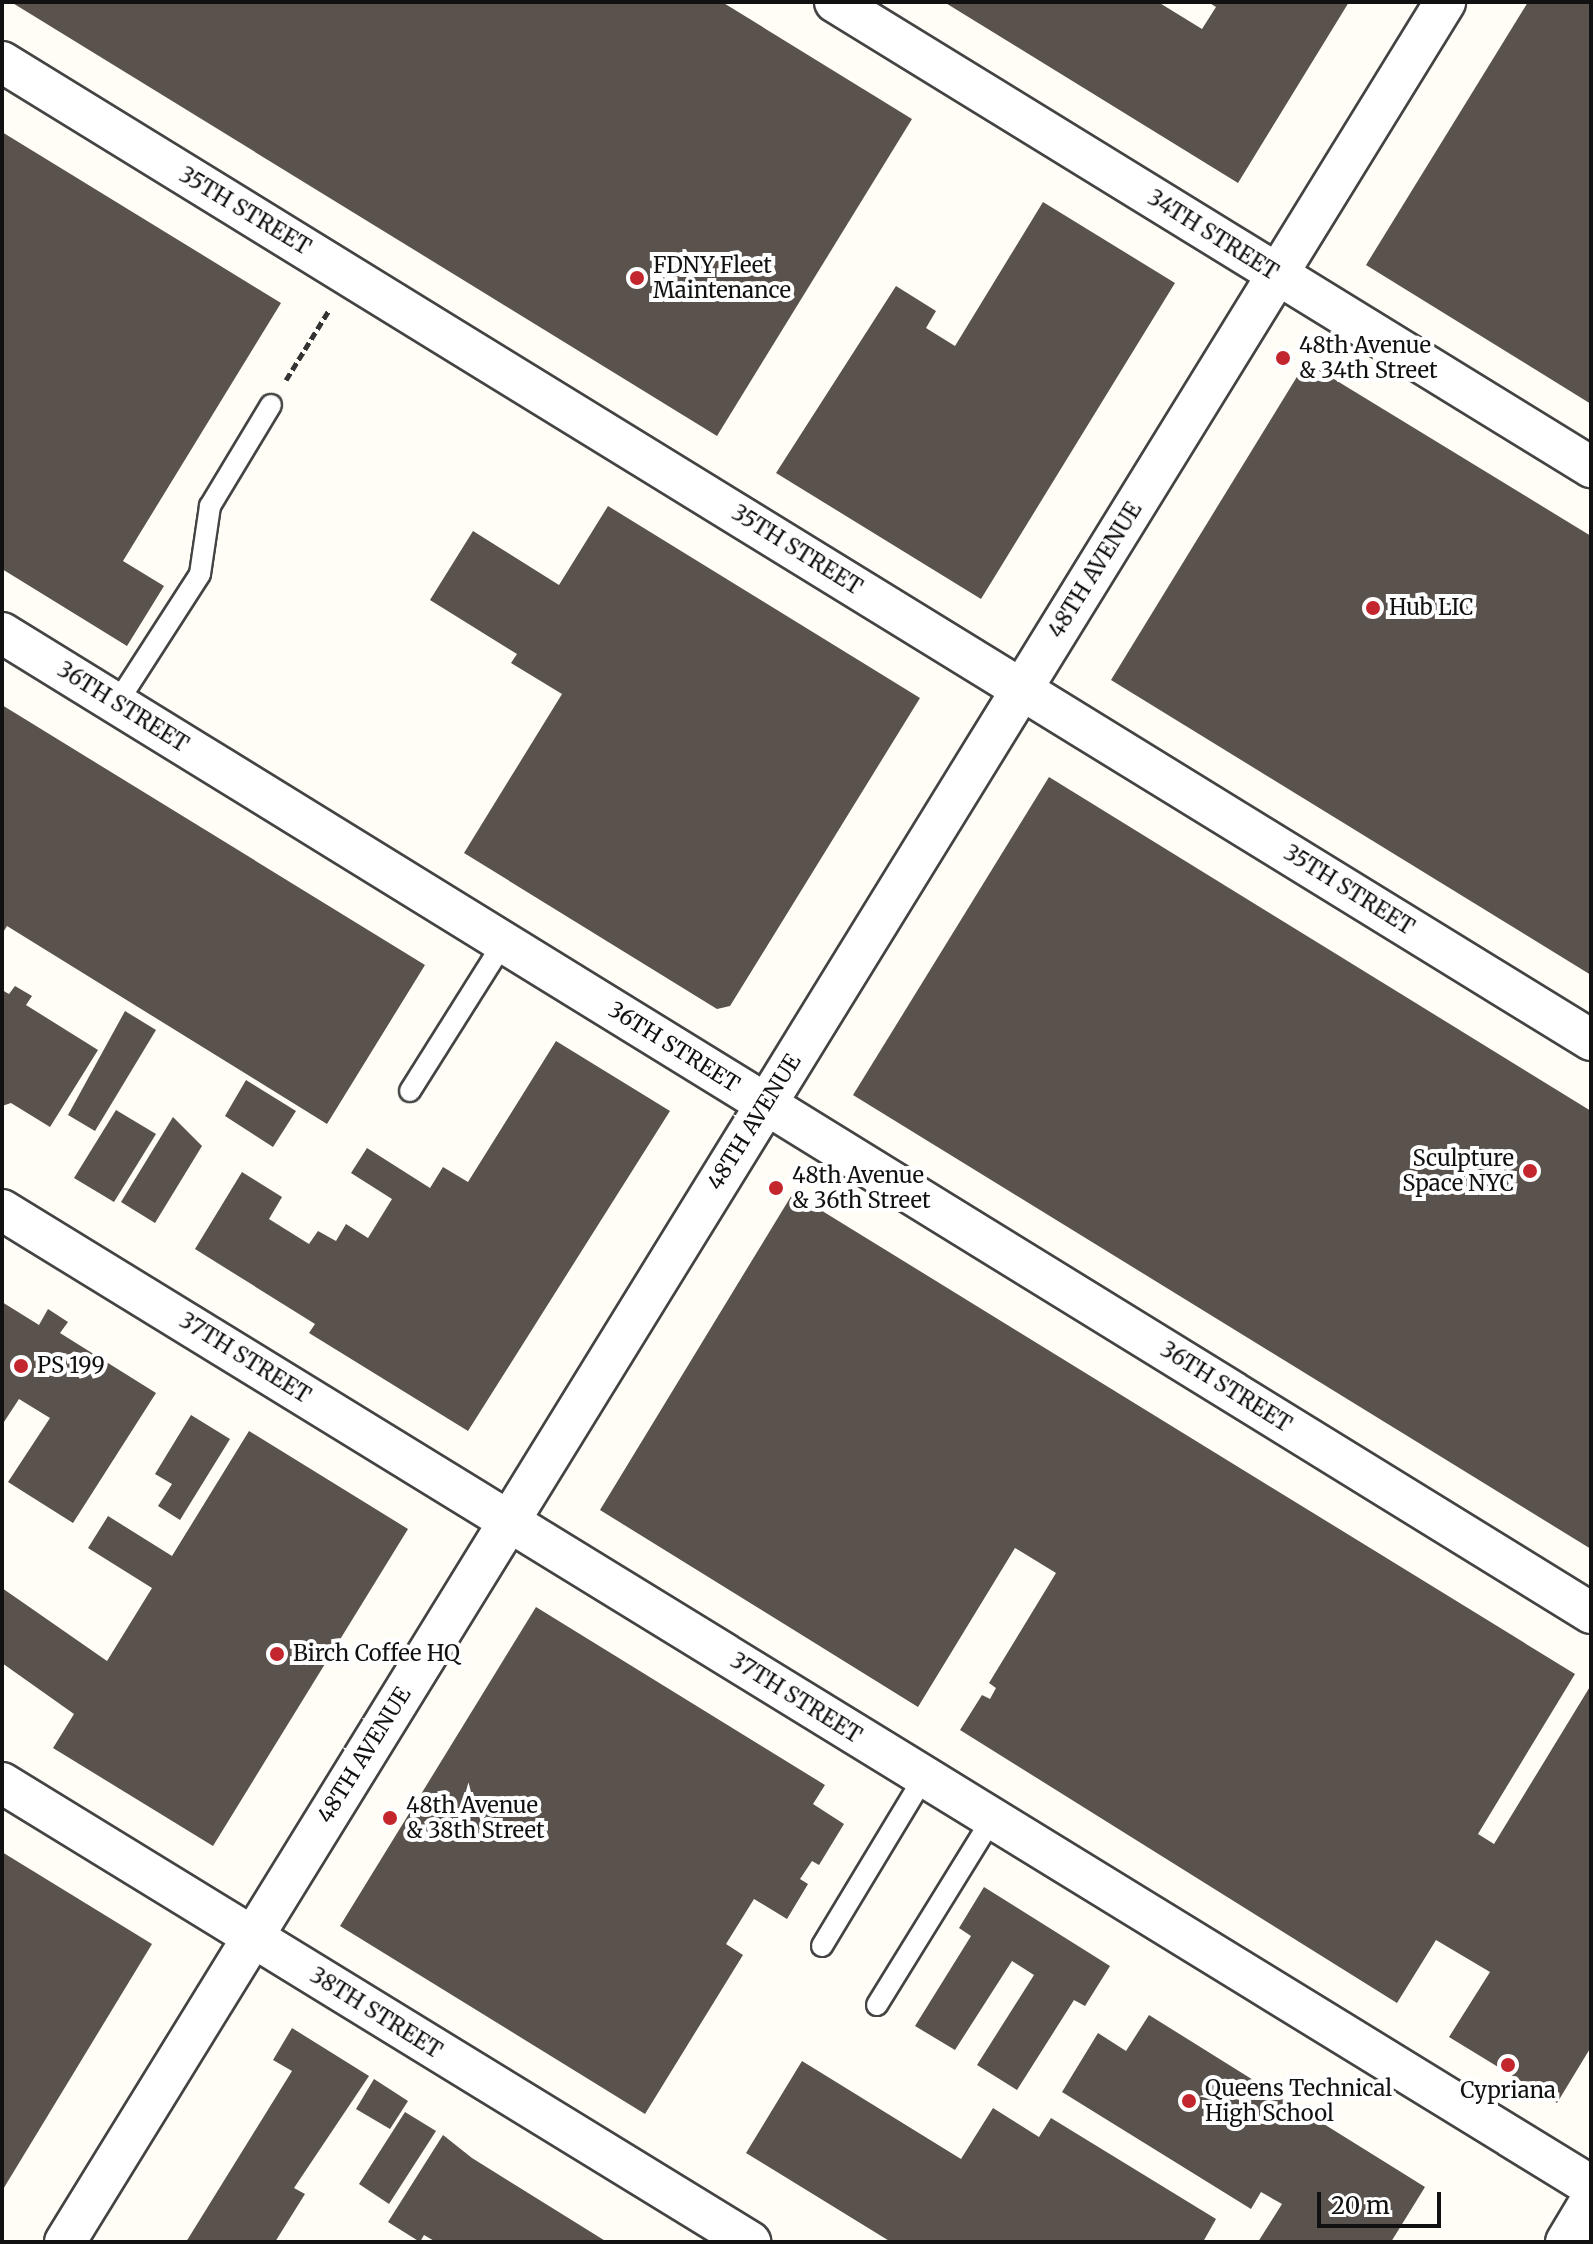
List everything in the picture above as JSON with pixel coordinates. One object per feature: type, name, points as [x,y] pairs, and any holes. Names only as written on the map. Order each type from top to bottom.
[{"type":"street","name":"34TH STREET","points":[[835,2],[1591,467]]},
{"type":"street","name":"48TH AVENUE","points":[[65,2242],[1445,2]]},
{"type":"street","name":"35TH STREET","points":[[2,62],[1591,1040]]},
{"type":"street","name":"36TH STREET","points":[[2,633],[1591,1613]]},
{"type":"street","name":"37TH STREET","points":[[2,1210],[1591,2186]]},
{"type":"street","name":"38TH STREET","points":[[2,1783],[750,2242]]},
{"type":"street","points":[[1566,2242],[1591,2200]]},
{"type":"lane","points":[[117,703],[200,574],[210,506],[271,405]]},
{"type":"lane","points":[[410,1091],[504,942]]},
{"type":"lane","points":[[822,1946],[924,1777]]},
{"type":"lane","points":[[877,2005],[992,1819]]},
{"type":"path","points":[[271,405],[329,309]]},
{"type":"building","name":"FDNY Fleet Maintenance","points":[[11,2],[722,2],[912,119],[717,436]]},
{"type":"building","points":[[944,2],[1158,2],[1202,29],[1216,7],[1208,2],[1349,2],[1238,183]]},
{"type":"building","points":[[1528,2],[1591,2],[1591,404],[1366,265]]},
{"type":"building","points":[[2,132],[281,303],[123,561],[164,586],[127,646],[2,569]]},
{"type":"building","points":[[1043,202],[1175,283],[981,599],[776,473],[896,286],[936,311],[926,328],[955,346]]},
{"type":"building","name":"Hub LIC","points":[[1306,362],[1591,536],[1591,975],[1111,680]]},
{"type":"building","points":[[608,506],[920,698],[730,1006],[717,1009],[464,853],[562,694],[511,663],[517,654],[430,600],[473,531],[559,585]]},
{"type":"building","points":[[2,705],[425,965],[327,1124],[7,926],[2,934]]},
{"type":"building","points":[[1049,777],[1591,1111],[1591,1549],[853,1095]]},
{"type":"building","points":[[15,986],[32,996],[26,1005],[98,1050],[50,1127],[11,1103],[2,1106],[2,990],[9,994]]},
{"type":"building","points":[[125,1011],[156,1030],[95,1131],[68,1115]]},
{"type":"building","points":[[556,1041],[670,1111],[468,1431],[309,1333],[315,1324],[195,1249],[242,1172],[282,1197],[269,1219],[309,1244],[318,1231],[336,1241],[346,1224],[368,1238],[392,1199],[351,1173],[367,1148],[430,1188],[443,1167],[468,1182]]},
{"type":"building","points":[[246,1080],[296,1111],[273,1147],[225,1116]]},
{"type":"building","points":[[116,1110],[156,1134],[114,1202],[74,1178]]},
{"type":"building","points":[[173,1117],[202,1146],[155,1223],[121,1202]]},
{"type":"building","points":[[793,1193],[1575,1674],[1478,1834],[1494,1844],[1591,1685],[1591,2047],[1557,2103],[1449,2037],[1490,1972],[1436,1940],[1397,2003],[960,1730],[982,1695],[990,1699],[996,1688],[989,1683],[1056,1573],[1015,1548],[918,1707],[600,1510]]},
{"type":"building","points":[[2,1302],[39,1325],[48,1309],[68,1322],[60,1333],[156,1393],[73,1523],[8,1482],[50,1418],[19,1399],[2,1425]]},
{"type":"building","points":[[191,1415],[230,1439],[180,1520],[158,1506],[172,1484],[155,1474]]},
{"type":"building","points":[[249,1431],[408,1529],[213,1846],[53,1748],[74,1714],[2,1663],[2,1588],[107,1661],[152,1588],[88,1548],[108,1516],[172,1556]]},
{"type":"building","points":[[536,1607],[825,1785],[813,1804],[844,1824],[819,1865],[812,1861],[800,1879],[808,1884],[787,1919],[754,1899],[726,1944],[743,1955],[645,2114],[340,1926]]},
{"type":"building","points":[[2,1852],[152,1944],[2,2191]]},
{"type":"building","points":[[984,1887],[1110,1966],[1085,2006],[1074,2000],[1017,2090],[977,2065],[1034,1975],[1012,1961],[955,2050],[915,2026],[971,1936],[959,1928]]},
{"type":"building","points":[[1149,2015],[1425,2187],[1391,2242],[1258,2242],[1282,2204],[1261,2192],[1251,2209],[1062,2092],[1098,2033],[1126,2051]]},
{"type":"building","points":[[292,2028],[369,2076],[294,2188],[305,2194],[275,2242],[186,2242],[292,2071],[273,2060]]},
{"type":"building","points":[[802,2061],[961,2159],[993,2108],[1039,2137],[1051,2118],[1216,2219],[1203,2242],[891,2242],[746,2153]]},
{"type":"building","points":[[374,2079],[408,2101],[390,2129],[356,2109]]},
{"type":"building","points":[[405,2112],[436,2131],[389,2204],[359,2184]]},
{"type":"building","points":[[443,2135],[472,2158],[607,2242],[436,2242],[424,2235],[420,2242],[388,2222]]},
{"type":"place","name":"FDNY Fleet Maintenance","points":[[637,278]]},
{"type":"place","name":"48th Avenue & 34th Street","points":[[1283,358]]},
{"type":"place","name":"Hub LIC","points":[[1373,608]]},
{"type":"place","name":"Sculpture Space NYC","points":[[1530,1171]]},
{"type":"place","name":"48th Avenue & 36th Street","points":[[776,1188]]},
{"type":"place","name":"PS 199","points":[[21,1366]]},
{"type":"place","name":"Birch Coffee HQ","points":[[277,1654]]},
{"type":"place","name":"48th Avenue & 38th Street","points":[[390,1818]]},
{"type":"place","name":"Cypriana","points":[[1508,2065]]},
{"type":"place","name":"Queens Technical High School","points":[[1189,2101]]}]
